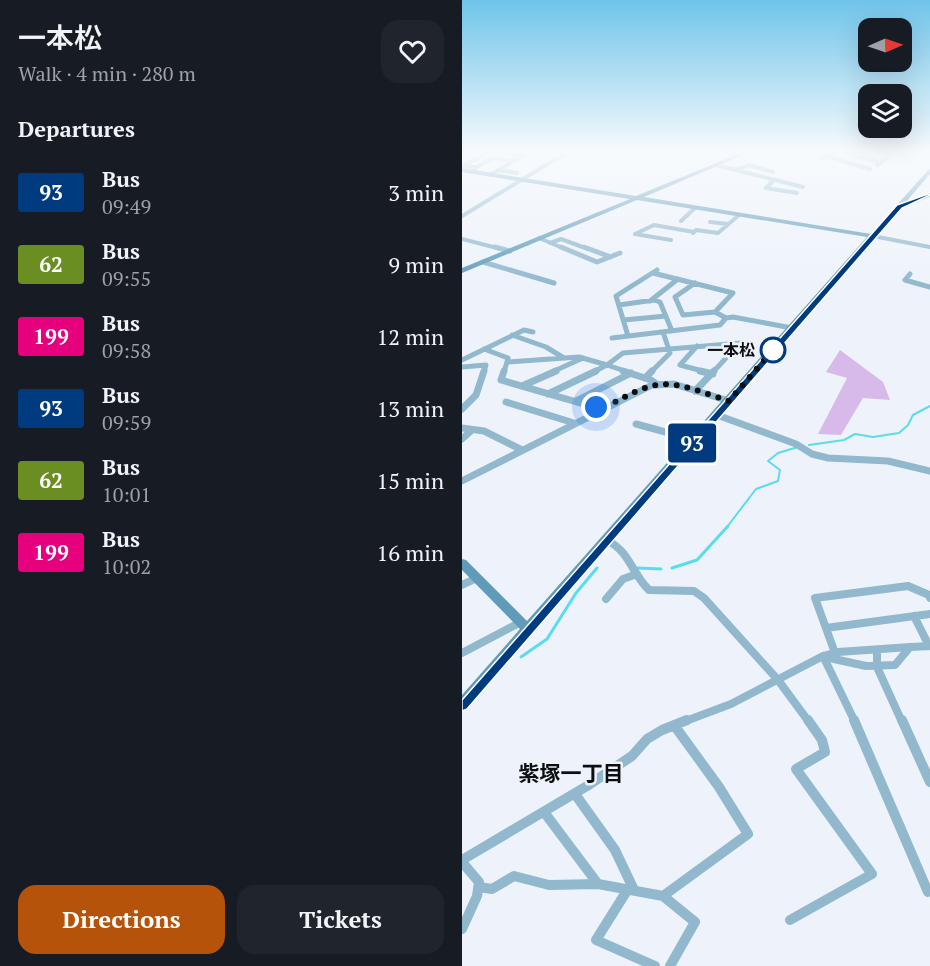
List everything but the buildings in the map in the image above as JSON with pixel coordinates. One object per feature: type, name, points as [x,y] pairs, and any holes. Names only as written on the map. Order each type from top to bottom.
[{"type":"street","points":[[462,216],[497,195]]},
{"type":"street","points":[[613,195],[930,247]]},
{"type":"street","points":[[462,271],[646,195]]},
{"type":"street","points":[[462,704],[524,626],[608,541],[909,195]]},
{"type":"street","points":[[900,206],[930,195]]},
{"type":"street","points":[[681,221],[694,208]]},
{"type":"street","points":[[672,240],[635,234],[654,225],[693,233],[696,230],[718,233],[739,215]]},
{"type":"street","points":[[710,222],[728,224]]},
{"type":"street","points":[[668,245],[680,229]]},
{"type":"street","points":[[539,238],[597,262],[620,253]]},
{"type":"street","points":[[462,239],[510,251]]},
{"type":"street","points":[[550,243],[561,239],[611,257]]},
{"type":"street","points":[[483,262],[554,283]]},
{"type":"street","points":[[628,336],[616,296],[656,271],[733,293],[715,312]]},
{"type":"street","points":[[910,274],[905,280],[930,287]]},
{"type":"street","points":[[650,301],[678,279]]},
{"type":"street","points":[[695,283],[675,297],[684,315],[715,312],[726,318],[792,328]]},
{"type":"street","points":[[619,305],[660,302],[672,331]]},
{"type":"street","points":[[624,320],[666,316]]},
{"type":"street","points":[[612,338],[720,325],[726,318]]},
{"type":"street","points":[[462,360],[524,330],[533,332]]},
{"type":"street","points":[[645,378],[670,352],[663,332]]},
{"type":"street","points":[[512,335],[546,347],[564,358]]},
{"type":"street","points":[[548,394],[608,365],[623,353],[740,343],[695,391]]},
{"type":"street","points":[[697,346],[680,365],[712,374]]},
{"type":"street","points":[[484,349],[508,358],[501,380],[601,409]]},
{"type":"street","points":[[507,363],[583,358],[645,378],[658,385]]},
{"type":"street","points":[[522,386],[583,358]]},
{"type":"street","points":[[462,367],[486,365],[476,395],[462,409]]},
{"type":"street","points":[[576,401],[631,373]]},
{"type":"street","points":[[462,481],[601,409],[658,385],[674,384],[729,401]]},
{"type":"street","points":[[506,402],[573,423]]},
{"type":"street","points":[[717,414],[796,444],[812,454],[828,458],[888,461],[930,471]]},
{"type":"street","points":[[636,424],[695,440]]},
{"type":"street","points":[[462,428],[484,431],[522,450]]},
{"type":"street","points":[[462,439],[472,430]]},
{"type":"street","points":[[608,541],[623,548],[637,574],[650,590],[694,591],[704,598],[778,680],[822,740],[825,752],[796,769],[872,874],[790,920]]},
{"type":"street","points":[[462,563],[524,626]]},
{"type":"street","points":[[606,600],[623,579],[637,574]]},
{"type":"street","points":[[462,585],[477,578]]},
{"type":"street","points":[[835,653],[814,598],[908,586],[929,595],[930,598]]},
{"type":"street","points":[[826,628],[930,614]]},
{"type":"street","points":[[462,929],[477,896],[479,882],[462,861],[575,794],[632,756],[647,739],[674,725],[731,705],[823,656],[835,653],[930,646],[914,616]]},
{"type":"street","points":[[462,653],[524,626]]},
{"type":"street","points":[[823,656],[877,667],[895,665],[910,647]]},
{"type":"street","points":[[877,650],[877,667],[930,782]]},
{"type":"street","points":[[823,656],[843,692],[907,850],[928,892],[930,891]]},
{"type":"street","points":[[663,896],[748,834],[719,787],[674,725]]},
{"type":"street","points":[[575,794],[615,850],[631,889]]},
{"type":"street","points":[[544,812],[598,884]]},
{"type":"street","points":[[479,887],[492,889],[514,876],[549,885],[598,884],[663,896],[695,922],[670,966]]},
{"type":"street","points":[[631,889],[596,940],[655,966]]},
{"type":"shaded area","points":[[840,350],[883,382],[890,400],[863,398],[841,435],[818,434],[847,378],[826,372]]},
{"type":"waterway","points":[[809,445],[844,440],[855,434],[873,437],[899,433],[908,425],[913,415],[930,406]]},
{"type":"waterway","points":[[727,527],[756,489],[778,481],[780,470],[768,461],[778,453],[798,447]]},
{"type":"waterway","points":[[672,568],[697,560],[728,526]]},
{"type":"waterway","points":[[521,657],[547,639],[576,593],[597,568]]},
{"type":"waterway","points":[[638,568],[661,569]]},
{"type":"bus line","name":"93","points":[[462,704],[608,541],[900,206],[930,195]]},
{"type":"place","name":"一本松","points":[[773,350]]},
{"type":"district","name":"紫塚一丁目","points":[[571,773]]},
{"type":"route","points":[[596,407],[601,409],[648,387],[663,384],[674,384],[729,401],[773,350]]}]
